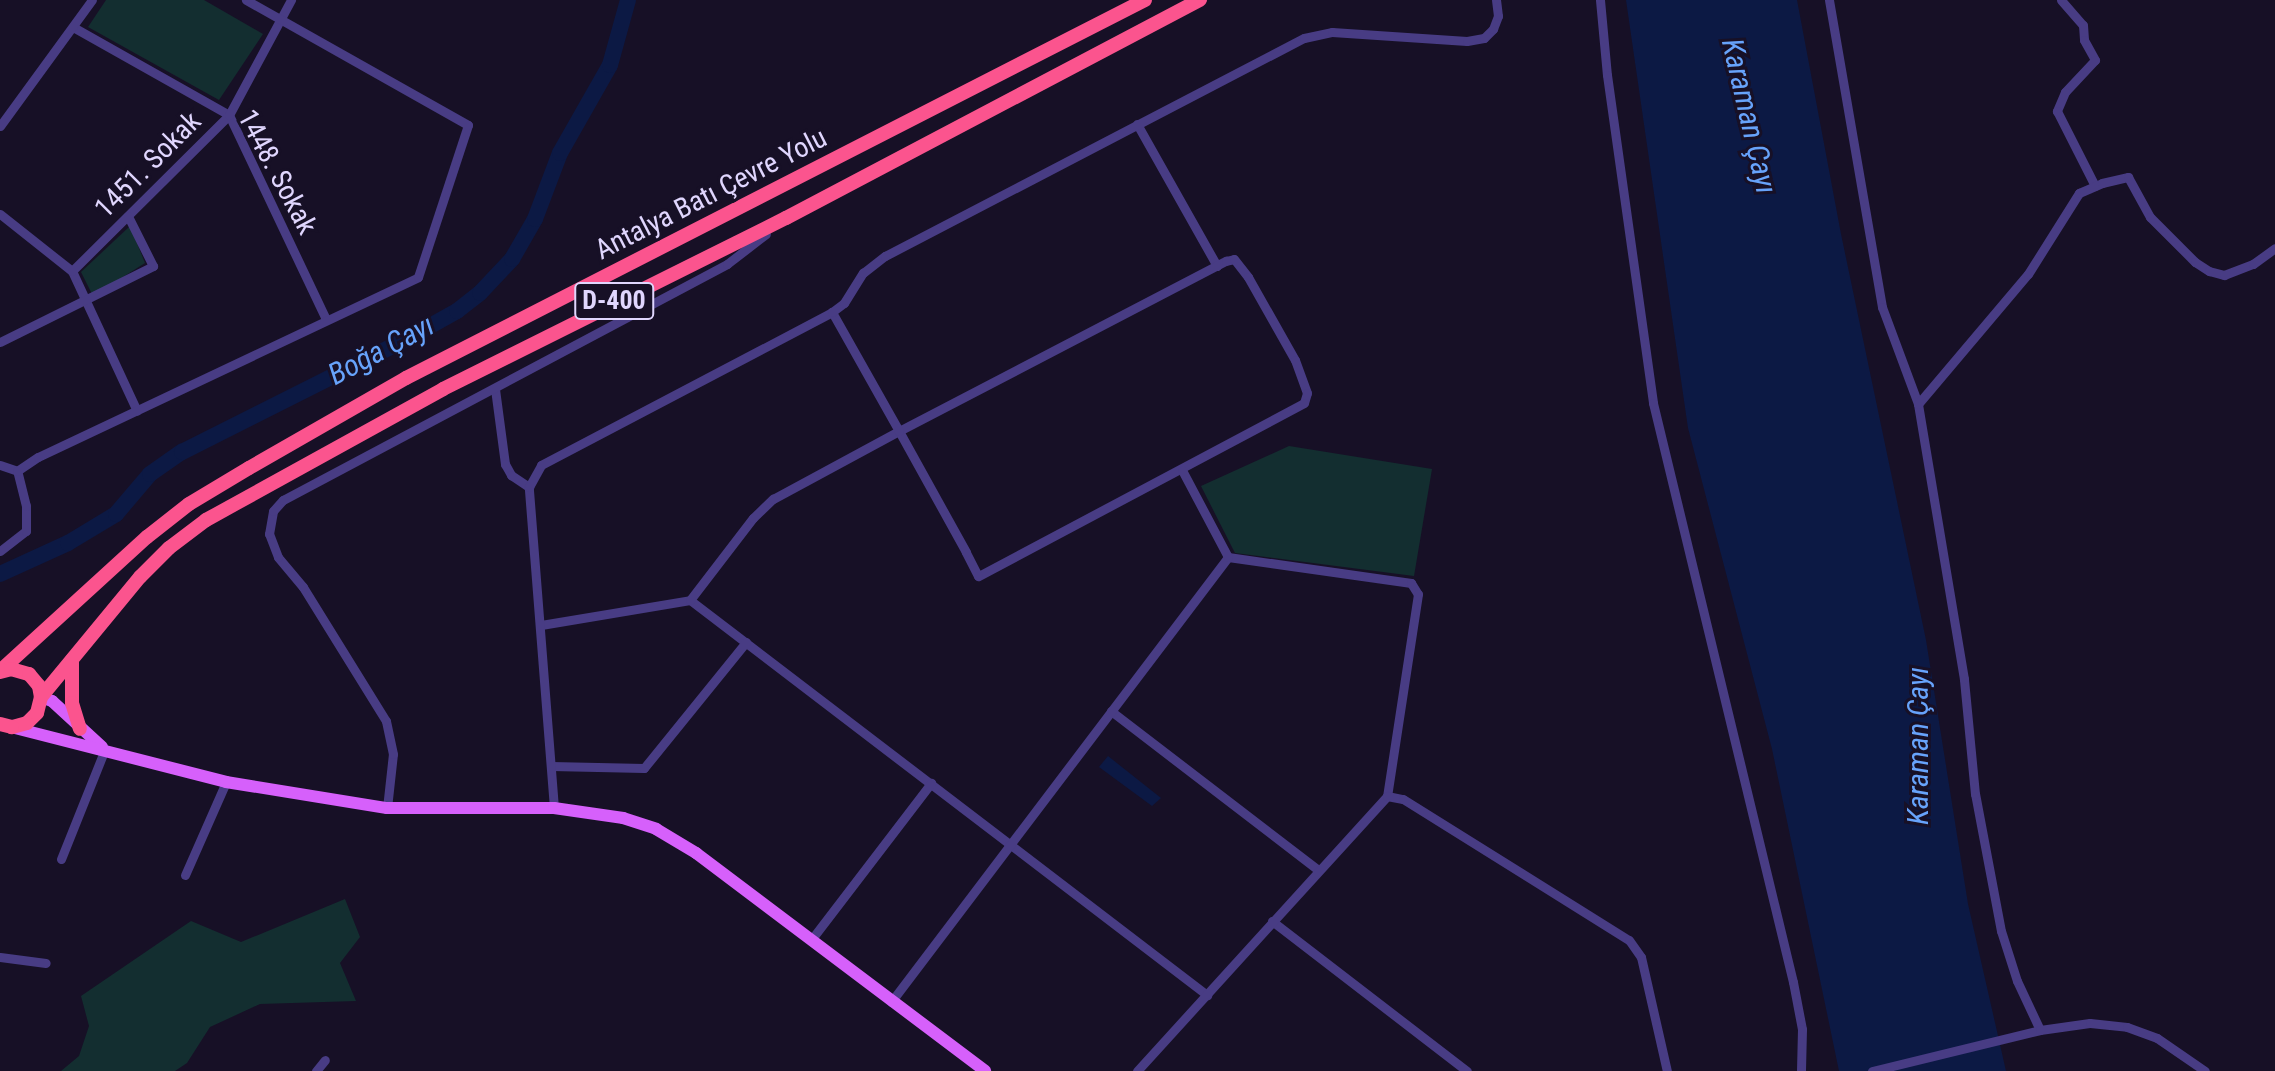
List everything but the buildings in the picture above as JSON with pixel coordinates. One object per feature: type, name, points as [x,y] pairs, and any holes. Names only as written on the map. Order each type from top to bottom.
[{"type":"highway","name":"Antalya Batı Çevre Yolu","points":[[0,672],[147,537],[225,482],[406,378],[1145,0]]},
{"type":"highway","name":"D-400","points":[[1,724],[27,723],[37,713],[41,697],[140,577],[169,548],[206,520],[457,382],[786,218],[1200,0]]},
{"type":"highway","points":[[72,660],[72,703],[80,729]]},
{"type":"highway","points":[[0,672],[11,669],[29,674],[39,686],[41,697]]},
{"type":"main road","points":[[41,697],[52,701],[105,749]]},
{"type":"main road","points":[[1,724],[226,782],[387,808],[554,808],[623,818],[656,829],[696,853],[985,1071]]},
{"type":"street","points":[[0,125],[92,0]]},
{"type":"street","points":[[17,471],[38,457],[418,277],[468,125],[246,0]]},
{"type":"street","name":"1451. Sokak","points":[[72,271],[229,115],[291,0]]},
{"type":"street","points":[[554,808],[529,487],[535,471],[549,458],[832,312],[844,303],[863,273],[885,256],[1304,38],[1332,32],[1467,41],[1484,38],[1493,29],[1498,16],[1496,0]]},
{"type":"street","points":[[1600,0],[1609,91],[1653,403],[1793,982],[1802,1029],[1801,1071]]},
{"type":"street","points":[[1829,0],[1882,307],[1918,404],[1953,606],[1975,794],[1998,916],[2017,981],[2040,1030]]},
{"type":"street","points":[[2061,0],[2083,25],[2084,40],[2095,60],[2065,92],[2057,111],[2095,186]]},
{"type":"street","name":"1448. Sokak","points":[[73,27],[229,115],[326,319]]},
{"type":"street","points":[[1137,124],[1217,266]]},
{"type":"street","points":[[1918,404],[2028,274],[2069,205],[2079,193],[2095,186],[2128,177],[2150,217],[2209,271],[2224,275],[2253,264],[2275,248]]},
{"type":"street","points":[[0,214],[72,271],[137,411]]},
{"type":"street","points":[[0,342],[153,266],[128,216]]},
{"type":"street","points":[[387,808],[393,754],[386,721],[371,691],[303,587],[278,557],[269,534],[269,520],[283,500],[727,264],[786,218]]},
{"type":"street","points":[[541,625],[690,600],[753,518],[773,499],[899,431],[1234,259],[1248,277],[1295,360],[1307,393],[1304,403],[978,576],[899,431],[832,312]]},
{"type":"street","points":[[495,389],[505,464],[511,475],[529,487]]},
{"type":"street","points":[[0,465],[17,471]]},
{"type":"street","points":[[1182,470],[1228,557]]},
{"type":"street","points":[[0,551],[26,531],[26,506],[17,471]]},
{"type":"street","points":[[891,1002],[1228,557]]},
{"type":"street","points":[[1137,1071],[1387,796],[1418,594],[1411,583],[1228,557]]},
{"type":"street","points":[[690,600],[1207,995]]},
{"type":"street","points":[[551,766],[644,768],[746,642]]},
{"type":"street","points":[[1111,711],[1318,870]]},
{"type":"street","points":[[61,859],[105,749]]},
{"type":"street","points":[[185,875],[226,782]]},
{"type":"street","points":[[811,940],[931,783]]},
{"type":"street","points":[[1387,796],[1403,799],[1629,940],[1641,957],[1667,1071]]},
{"type":"street","points":[[1272,921],[1467,1071]]},
{"type":"street","points":[[0,957],[46,963]]},
{"type":"street","points":[[1872,1071],[2021,1034],[2090,1023],[2127,1027],[2173,1046],[2205,1071]]},
{"type":"street","points":[[316,1071],[325,1060]]},
{"type":"green space","points":[[106,0],[204,0],[263,34],[219,100],[88,27]]},
{"type":"green space","points":[[130,226],[145,263],[93,296],[81,272]]},
{"type":"green space","points":[[1289,446],[1432,469],[1414,576],[1235,553],[1201,486]]},
{"type":"green space","points":[[345,899],[360,937],[340,963],[356,1001],[260,1004],[210,1027],[187,1063],[175,1071],[61,1071],[79,1056],[89,1026],[81,996],[191,921],[241,942]]},
{"type":"water","name":"Karaman Çayı","points":[[1626,0],[1797,0],[1841,234],[1926,640],[1968,904],[2006,1071],[1839,1071],[1772,749],[1688,428]]},
{"type":"water","points":[[1108,756],[1161,798],[1152,806],[1099,767]]},
{"type":"waterway","name":"Boğa Çayı","points":[[0,574],[68,543],[116,514],[150,474],[182,452],[405,340],[457,311],[480,293],[512,259],[535,219],[560,153],[610,65],[628,0]]}]
